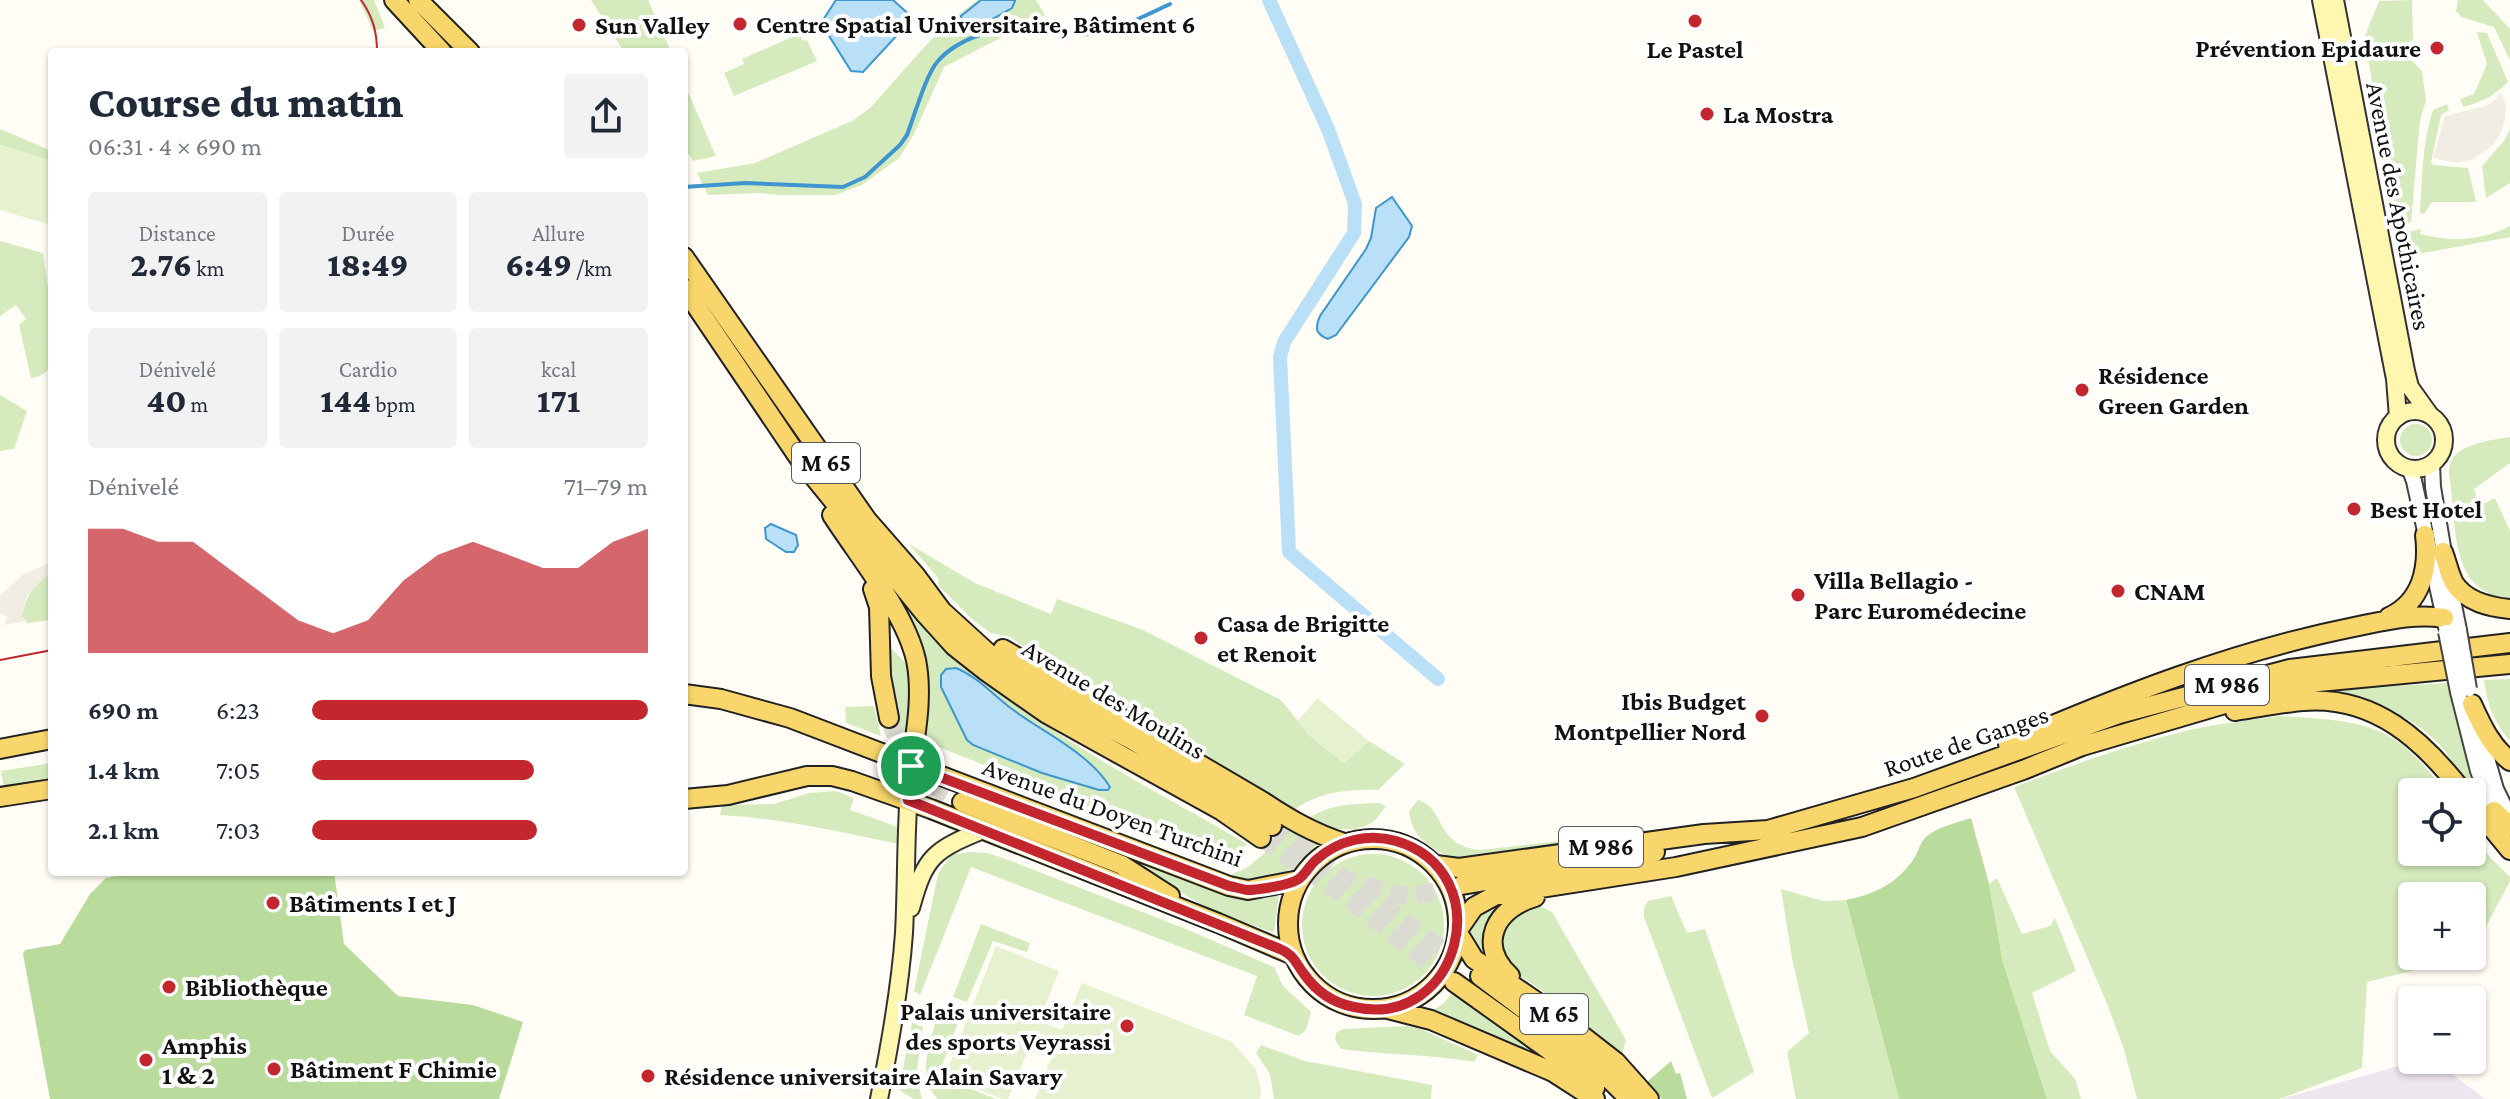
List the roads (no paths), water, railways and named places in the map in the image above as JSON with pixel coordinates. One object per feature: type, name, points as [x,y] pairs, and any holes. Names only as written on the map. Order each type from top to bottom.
[{"type":"main road","points":[[394,0],[438,48]]},
{"type":"main road","points":[[418,0],[466,48]]},
{"type":"main road","name":"Avenue des Apothicaires","points":[[2321,0],[2395,379],[2398,417],[2388,430],[2387,447],[2395,461],[2409,468]]},
{"type":"main road","name":"Avenue des Apothicaires","points":[[2335,0],[2406,371],[2410,387],[2440,426],[2444,439],[2441,453],[2432,464]]},
{"type":"main road","name":"Avenue des Moulins","points":[[688,262],[867,520],[942,611],[988,653],[1067,706],[1134,741],[1267,832],[1222,811],[1047,714],[954,646],[801,461]]},
{"type":"main road","name":"Avenue des Moulins","points":[[688,294],[801,461],[857,554],[886,595],[909,639],[917,663],[919,688],[911,766]]},
{"type":"main road","points":[[2398,417],[2414,411],[2430,415]]},
{"type":"main road","points":[[2409,468],[2425,468],[2432,464]]},
{"type":"main road","points":[[2373,623],[2394,615],[2412,600],[2423,581],[2428,558],[2425,535]]},
{"type":"main road","points":[[2443,552],[2454,583],[2465,594],[2490,607],[2510,609]]},
{"type":"main road","points":[[857,554],[879,607],[881,676],[889,718]]},
{"type":"main road","points":[[916,576],[996,645],[1299,825],[1344,843]]},
{"type":"main road","points":[[2373,623],[2424,615],[2450,628]]},
{"type":"main road","name":"M 986","points":[[1955,775],[1972,759],[2136,691],[2253,652],[2373,623]]},
{"type":"main road","points":[[880,633],[917,663]]},
{"type":"main road","name":"Route de Ganges","points":[[1436,865],[1459,868],[1704,834],[1768,830],[1955,775],[2119,714],[2290,669],[2510,643]]},
{"type":"main road","name":"Route de Ganges","points":[[1458,931],[1467,914],[1486,899],[1676,867],[1862,827],[2082,746],[2245,698],[2308,683],[2510,667]]},
{"type":"main road","points":[[2466,693],[2498,752],[2510,761]]},
{"type":"main road","name":"Avenue du Doyen Turchini","points":[[688,695],[721,699],[790,718],[1229,886],[1248,890],[1299,880]]},
{"type":"main road","points":[[2180,717],[2305,701],[2331,702],[2382,717],[2403,729],[2442,764],[2452,778]]},
{"type":"main road","points":[[0,749],[48,740]]},
{"type":"main road","points":[[879,1099],[904,936],[911,766]]},
{"type":"main road","points":[[688,799],[728,795],[819,775],[852,781],[908,800],[1293,955]]},
{"type":"main road","points":[[0,797],[48,790]]},
{"type":"main road","points":[[962,802],[1122,865],[1203,917]]},
{"type":"main road","points":[[2502,815],[2510,826]]},
{"type":"main road","points":[[2486,821],[2510,850]]},
{"type":"main road","points":[[904,936],[925,866],[940,850],[983,830]]},
{"type":"main road","points":[[1462,885],[1768,830]]},
{"type":"main road","points":[[1368,838],[1390,840],[1410,847],[1436,865],[1452,891],[1458,931],[1452,955],[1437,980],[1413,999],[1385,1008],[1353,1007],[1332,999],[1310,982],[1293,955],[1288,936],[1288,917],[1291,898],[1299,880],[1318,858],[1344,843],[1368,838]]},
{"type":"main road","name":"M 65","points":[[1553,1013],[1502,968],[1495,953],[1497,923],[1502,914],[1517,903],[1595,885],[1607,879]]},
{"type":"main road","name":"M 65","points":[[1458,931],[1474,959],[1553,1013],[1616,1062],[1649,1099]]},
{"type":"main road","name":"M 65","points":[[1467,967],[1564,1041],[1629,1099]]},
{"type":"main road","name":"M 65","points":[[1454,982],[1588,1080],[1606,1099]]},
{"type":"main road","name":"M 65","points":[[1385,1008],[1431,1020],[1553,1072],[1595,1099]]},
{"type":"street","name":"Avenue des Apothicaires","points":[[2432,464],[2450,628]]},
{"type":"street","name":"Avenue des Apothicaires","points":[[2409,468],[2466,693],[2478,771],[2502,815],[2502,831],[2510,843]]},
{"type":"water","points":[[836,0],[893,0],[913,18],[863,72],[851,71],[821,23]]},
{"type":"water","points":[[981,0],[1015,1],[1012,8],[987,21],[974,25],[962,22],[961,16]]},
{"type":"water","points":[[1392,197],[1412,226],[1409,237],[1336,335],[1328,339],[1317,330],[1320,316],[1366,249],[1376,208]]},
{"type":"water","points":[[771,524],[796,535],[798,545],[794,552],[786,552],[766,539],[765,528]]},
{"type":"water","points":[[956,668],[1078,754],[1101,775],[1110,787],[1108,790],[1042,773],[973,745],[967,740],[941,687],[941,675],[946,669]]},
{"type":"waterway","points":[[1269,0],[1328,129],[1355,204],[1354,233],[1284,342],[1280,357],[1289,552],[1438,679]]},
{"type":"waterway","points":[[688,187],[745,183],[843,187],[865,177],[900,145],[907,135],[934,67],[956,46],[1004,28],[1036,28],[1074,34],[1110,30],[1170,4]]},
{"type":"tunnel","points":[[889,718],[900,747],[915,769],[934,787],[962,802]]},
{"type":"tunnel","points":[[1272,826],[1467,967]]},
{"type":"tunnel","points":[[1261,838],[1353,902],[1454,982]]},
{"type":"tunnel","points":[[1364,884],[1402,895],[1435,892],[1462,885]]},
{"type":"tram line","points":[[361,0],[374,25],[377,48]]},
{"type":"tram line","points":[[0,660],[48,651]]},
{"type":"place","name":"Le Pastel","points":[[1695,21]]},
{"type":"place","name":"Centre Spatial Universitaire, Bâtiment 6","points":[[740,24]]},
{"type":"place","name":"Sun Valley","points":[[579,25]]},
{"type":"place","name":"Prévention Epidaure","points":[[2437,48]]},
{"type":"place","name":"La Mostra","points":[[1707,114]]},
{"type":"place","name":"Résidence Green Garden","points":[[2082,390]]},
{"type":"place","name":"Best Hotel","points":[[2354,509]]},
{"type":"place","name":"CNAM","points":[[2118,591]]},
{"type":"place","name":"Villa Bellagio - Parc Euromédecine","points":[[1798,595]]},
{"type":"place","name":"Casa de Brigitte et Renoit","points":[[1201,638]]},
{"type":"place","name":"Ibis Budget Montpellier Nord","points":[[1762,716]]},
{"type":"place","name":"Bâtiments I et J","points":[[273,903]]},
{"type":"place","name":"Bibliothèque","points":[[169,987]]},
{"type":"place","name":"Palais universitaire des sports Veyrassi","points":[[1127,1026]]},
{"type":"place","name":"Amphis 1 & 2","points":[[146,1060]]},
{"type":"place","name":"Bâtiment F Chimie","points":[[274,1069]]},
{"type":"place","name":"Résidence universitaire Alain Savary","points":[[648,1076]]}]
